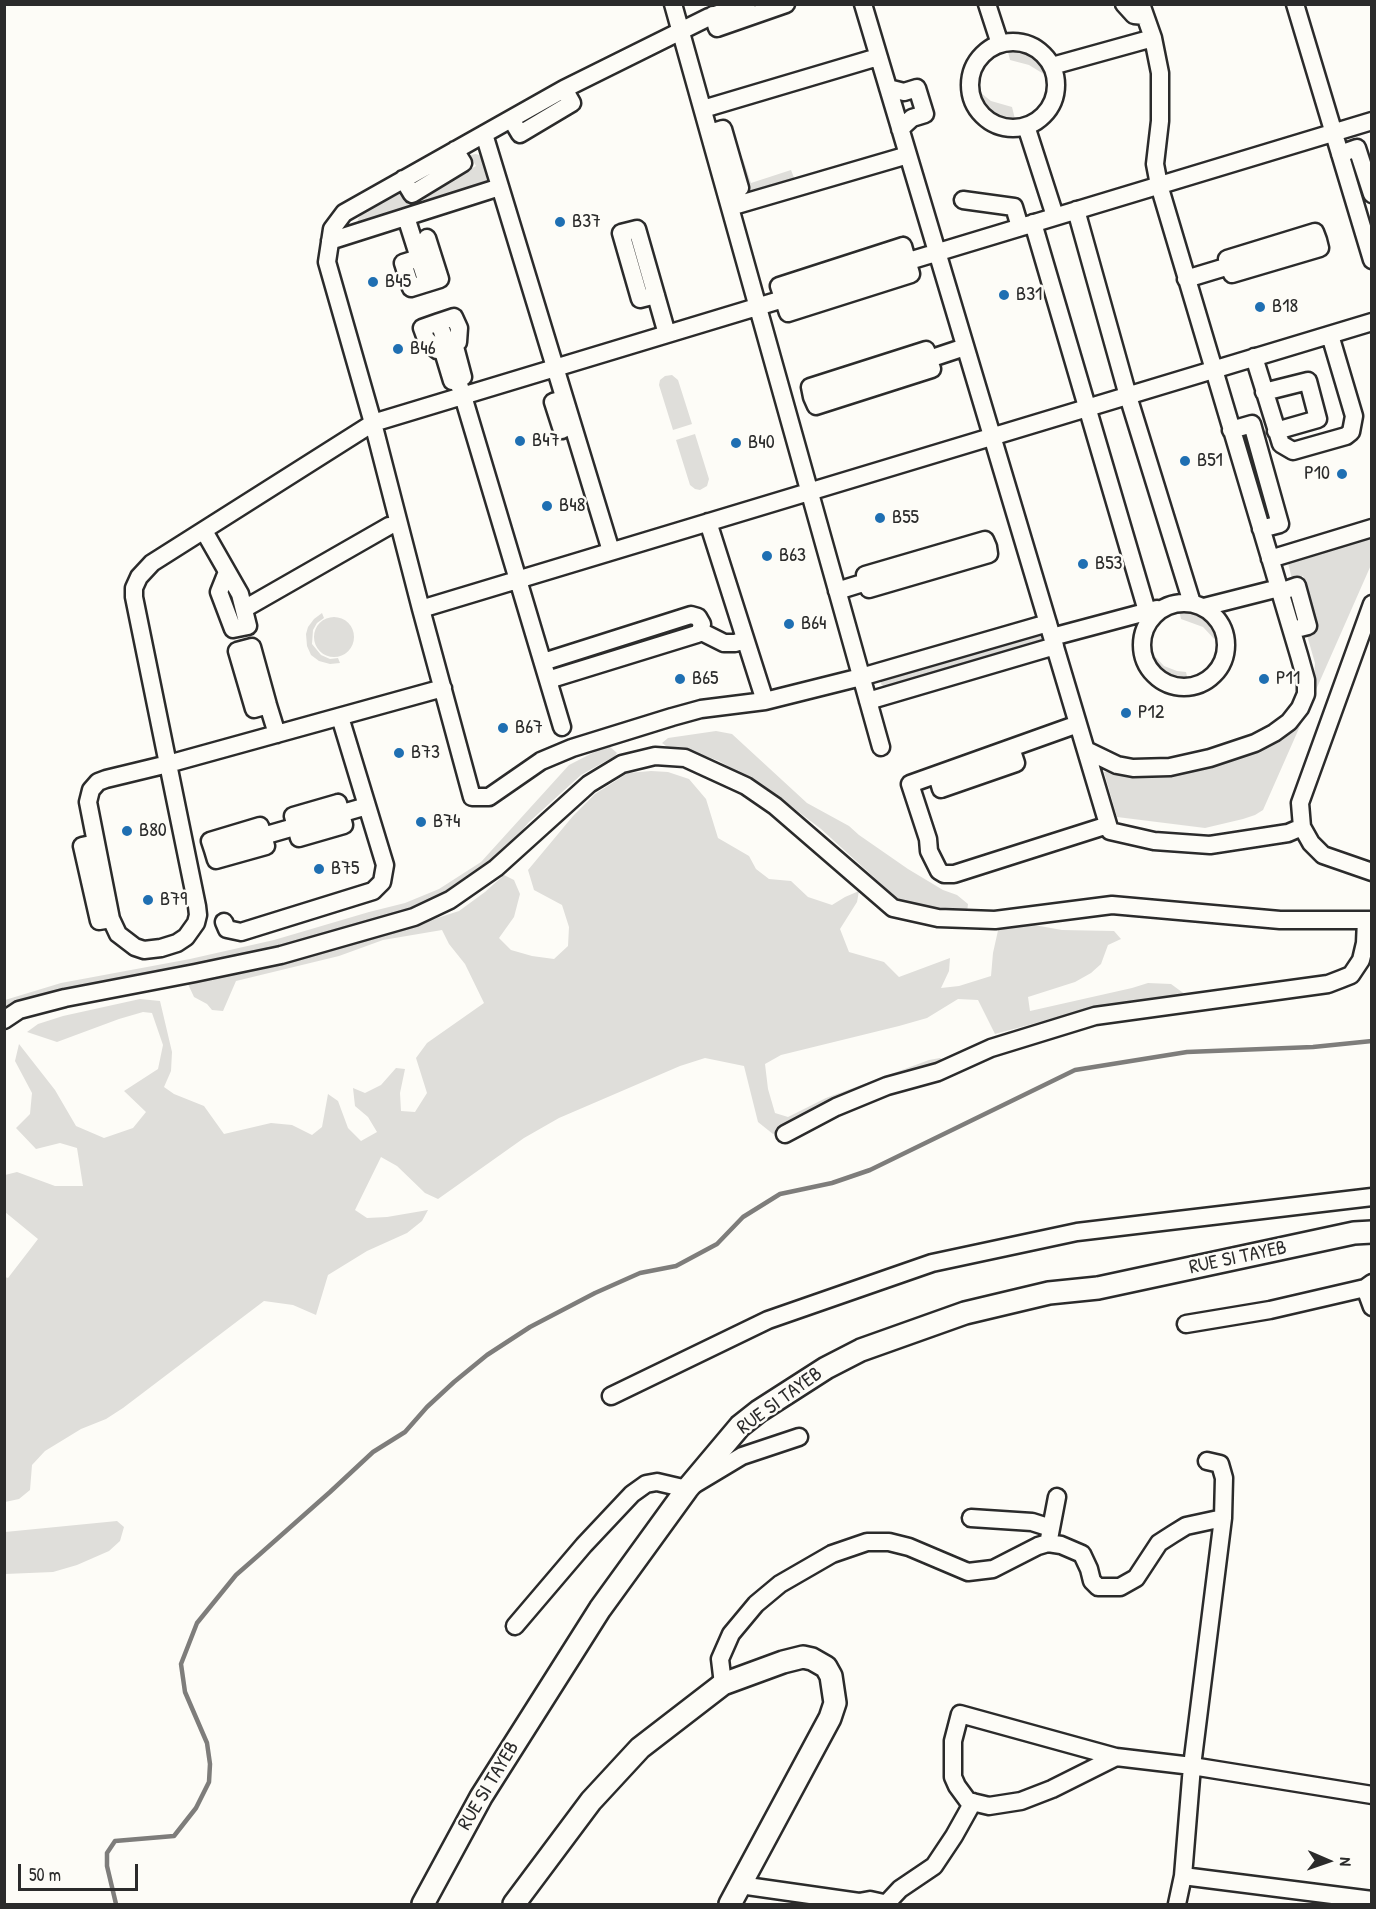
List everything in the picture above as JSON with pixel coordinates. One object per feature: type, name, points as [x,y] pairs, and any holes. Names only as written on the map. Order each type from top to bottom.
[{"type":"main road","name":"RUE SI TAYEB","points":[[423,1905],[481,1797],[600,1609],[687,1489],[740,1426],[784,1394],[861,1350],[965,1313],[1004,1302],[1098,1287],[1354,1233],[1371,1232]]},
{"type":"main road","points":[[514,1905],[591,1801],[640,1748],[723,1684],[783,1662],[803,1657],[812,1659],[826,1667],[831,1676],[835,1693],[834,1703],[824,1731],[730,1905]]},
{"type":"street","points":[[673,4],[880,747]]},
{"type":"street","points":[[747,4],[711,12],[564,89],[572,103],[520,134],[511,119],[455,150],[463,163],[412,194],[403,179],[344,213],[333,229],[327,262],[373,423],[472,797],[489,797],[541,761],[572,748],[701,709],[765,701],[861,677],[1052,635],[1179,603],[1198,605],[1280,590]]},
{"type":"street","points":[[711,12],[717,28],[786,4]]},
{"type":"street","points":[[863,4],[1110,831],[1154,841],[1210,845],[1288,833],[1302,827]]},
{"type":"street","points":[[987,4],[1000,44]]},
{"type":"street","points":[[1086,750],[1117,765],[1133,768],[1170,767],[1232,751],[1274,733],[1289,722],[1300,708],[1306,694],[1306,680],[1261,529],[1280,524],[1252,424],[1231,430],[1159,185],[1155,164],[1161,97],[1160,73],[1153,38],[1143,10],[1134,15],[1124,4]]},
{"type":"street","points":[[1295,4],[1340,154],[1363,204],[1371,260]]},
{"type":"street","points":[[1052,66],[1153,38]]},
{"type":"street","points":[[1012,41],[1030,45],[1045,56],[1052,66],[1056,84],[1053,102],[1042,117],[1026,126],[1008,128],[990,122],[981,114],[972,98],[970,86],[973,68],[984,53],[1000,44],[1012,41]]},
{"type":"street","points":[[703,109],[878,57]]},
{"type":"street","points":[[888,88],[904,92],[917,88],[925,114],[912,118],[900,129]]},
{"type":"street","points":[[907,261],[1371,121]]},
{"type":"street","points":[[1026,126],[1055,216]]},
{"type":"street","points":[[484,134],[610,551]]},
{"type":"street","points":[[1340,154],[1357,148],[1371,194]]},
{"type":"street","points":[[728,200],[908,155]]},
{"type":"street","points":[[330,241],[500,187]]},
{"type":"street","points":[[963,200],[1011,198],[1014,207],[1027,225],[1087,408],[1147,611]]},
{"type":"street","points":[[1076,210],[1128,396],[1198,605],[1214,615],[1222,626],[1226,638],[1226,651],[1222,663],[1204,682],[1179,687],[1156,676],[1148,666],[1143,654],[1142,641],[1145,629],[1151,618],[1167,606]]},
{"type":"street","points":[[406,217],[441,279],[411,288],[403,263],[423,248]]},
{"type":"street","points":[[1186,279],[1229,266],[1227,259],[1315,232],[1318,240]]},
{"type":"street","points":[[903,246],[907,261],[911,274],[788,313],[779,286],[903,246]]},
{"type":"street","points":[[656,295],[667,334]]},
{"type":"street","points":[[443,688],[168,764],[98,782],[91,790],[88,802],[111,919],[118,934],[126,942],[144,950],[161,948],[177,943],[186,937],[198,915],[198,906],[168,764],[134,597],[134,588],[139,577],[152,563],[373,423],[783,299]]},
{"type":"street","points":[[439,322],[422,328],[426,339],[437,350],[442,348],[452,381],[457,379],[463,396],[562,727]]},
{"type":"street","points":[[421,609],[1371,322]]},
{"type":"street","points":[[1254,357],[1281,444],[1293,451],[1346,436],[1351,432],[1354,416],[1330,335]]},
{"type":"street","points":[[812,397],[810,387],[926,350],[928,359],[965,347]]},
{"type":"street","points":[[1264,392],[1308,381],[1318,419],[1276,431]]},
{"type":"street","points":[[708,522],[765,701]]},
{"type":"street","points":[[244,609],[389,526]]},
{"type":"street","points":[[1270,559],[1371,528]]},
{"type":"street","points":[[204,531],[240,594],[248,626],[233,629],[219,592],[227,572]]},
{"type":"street","points":[[837,591],[866,582],[865,575],[974,543],[986,540],[988,547]]},
{"type":"street","points":[[1222,626],[1228,610],[1240,598]]},
{"type":"street","points":[[1371,604],[1365,646],[1300,803],[1302,827],[1311,843],[1323,855],[1371,872]]},
{"type":"street","points":[[543,662],[691,615],[701,620],[702,624],[697,634],[548,680]]},
{"type":"street","points":[[700,631],[724,643],[735,644],[745,640]]},
{"type":"street","points":[[868,701],[1052,635]]},
{"type":"street","points":[[268,705],[277,734]]},
{"type":"street","points":[[224,922],[227,928],[241,932],[373,891],[385,876],[386,866],[340,717]]},
{"type":"street","points":[[1078,724],[1011,748],[1016,763],[941,789],[936,775],[910,784],[928,839],[928,850],[935,867],[944,874],[954,874],[1108,825]]},
{"type":"street","points":[[4,1020],[19,1010],[65,998],[281,955],[414,917],[450,900],[496,868],[589,784],[622,764],[655,756],[685,758],[746,786],[775,806],[893,908],[938,918],[995,920],[1112,905],[1280,920],[1369,920],[1361,960],[1351,975],[1328,984],[1095,1016],[991,1048],[938,1072],[887,1086],[836,1107],[785,1134]]},
{"type":"street","points":[[213,850],[210,841],[260,826],[263,836],[296,826],[299,838],[344,825],[341,813],[368,806]]},
{"type":"street","points":[[610,1396],[768,1320],[932,1263],[1077,1232],[1371,1197]]},
{"type":"street","points":[[1186,1324],[1270,1310],[1368,1285],[1371,1307]]},
{"type":"street","points":[[515,1626],[584,1545],[632,1494],[646,1484],[657,1482],[687,1489],[742,1456],[799,1437]]},
{"type":"street","points":[[1177,1905],[1183,1876],[1191,1766],[1223,1518],[1224,1478],[1220,1464],[1207,1461]]},
{"type":"street","points":[[723,1684],[720,1659],[731,1634],[756,1604],[780,1584],[832,1554],[867,1542],[889,1542],[909,1547],[968,1572],[993,1569],[1038,1545],[1050,1535],[1057,1497]]},
{"type":"street","points":[[971,1518],[1032,1522],[1061,1545],[1082,1554],[1092,1581],[1098,1587],[1120,1587],[1136,1578],[1159,1543],[1186,1526],[1223,1518]]},
{"type":"street","points":[[1116,1757],[1052,1789],[1021,1800],[989,1806],[968,1801],[962,1795],[953,1777],[953,1741],[960,1714],[1116,1757],[1191,1766],[1371,1795]]},
{"type":"street","points":[[740,1885],[859,1903],[870,1900],[887,1904],[900,1889],[934,1866],[973,1802]]},
{"type":"street","points":[[1183,1876],[1371,1900]]},
{"type":"shaded area","points":[[1007,48],[1024,51],[1034,57],[1047,76],[1029,65],[1010,60]]},
{"type":"shaded area","points":[[976,89],[991,101],[1012,107],[1015,119],[1004,118],[993,113],[981,100]]},
{"type":"shaded area","points":[[470,155],[479,155],[486,168],[487,180],[485,182],[357,226],[361,215],[400,191],[408,203],[476,166]]},
{"type":"shaded area","points":[[743,159],[751,183],[791,170],[796,183],[750,198],[738,161]]},
{"type":"shaded area","points":[[672,375],[678,380],[692,424],[673,430],[659,385],[660,380]]},
{"type":"shaded area","points":[[695,434],[709,479],[707,486],[700,490],[690,485],[676,440]]},
{"type":"shaded area","points":[[1371,537],[1371,565],[1263,810],[1243,819],[1205,828],[1117,817],[1104,772],[1252,750],[1313,689],[1315,663],[1306,632],[1317,628],[1303,576],[1292,579],[1288,563]]},
{"type":"shaded area","points":[[1179,610],[1195,611],[1208,620],[1216,633],[1218,643],[1203,627],[1181,619]]},
{"type":"shaded area","points":[[322,613],[324,618],[313,630],[312,644],[321,655],[330,659],[338,658],[340,663],[330,664],[319,661],[311,655],[307,646],[308,627]]},
{"type":"shaded area","points":[[334,617],[348,623],[354,637],[348,651],[334,657],[320,651],[314,637],[320,623]]},
{"type":"shaded area","points":[[1039,634],[1044,636],[1044,642],[885,688],[881,684],[881,679]]},
{"type":"shaded area","points":[[1148,649],[1164,666],[1186,672],[1188,681],[1172,681],[1163,676],[1152,665]]},
{"type":"shaded area","points":[[716,731],[732,734],[807,803],[849,826],[908,869],[943,890],[957,895],[968,904],[967,912],[931,908],[900,901],[821,829],[779,797],[719,761],[697,753],[670,749],[662,743],[668,738]]},
{"type":"shaded area","points":[[608,745],[617,753],[615,756],[581,775],[529,822],[492,867],[412,913],[278,951],[5,1012],[5,1000],[61,983],[190,959],[274,940],[405,903],[439,889],[481,862],[569,765]]},
{"type":"shaded area","points":[[668,772],[689,779],[706,799],[718,838],[749,856],[756,869],[769,879],[791,881],[808,897],[832,905],[859,891],[857,902],[840,929],[849,952],[884,962],[899,977],[950,958],[949,971],[941,988],[959,986],[991,976],[999,926],[1034,925],[1062,930],[1114,931],[1121,939],[1108,945],[1101,964],[1091,973],[1075,982],[1028,997],[1030,1011],[1148,983],[1171,984],[1186,995],[1088,1009],[995,1034],[978,1000],[958,999],[927,1018],[781,1055],[765,1064],[768,1089],[775,1113],[788,1117],[826,1098],[929,1060],[940,1058],[944,1062],[832,1105],[773,1134],[758,1122],[744,1066],[705,1058],[680,1066],[559,1118],[524,1138],[438,1199],[425,1193],[397,1166],[381,1157],[355,1210],[367,1218],[428,1210],[422,1221],[407,1233],[367,1251],[328,1275],[316,1315],[293,1305],[264,1301],[123,1408],[106,1419],[81,1429],[45,1451],[32,1465],[30,1490],[19,1499],[5,1502],[5,1277],[8,1278],[38,1239],[5,1212],[5,1175],[17,1172],[55,1186],[83,1186],[77,1148],[60,1143],[36,1149],[16,1128],[30,1114],[32,1093],[15,1061],[19,1044],[55,1090],[76,1126],[104,1138],[133,1128],[146,1112],[124,1091],[158,1069],[163,1045],[152,1013],[143,1012],[57,1042],[27,1032],[38,1024],[63,1016],[140,999],[160,1001],[172,1052],[171,1071],[164,1087],[174,1094],[204,1106],[224,1134],[271,1123],[292,1125],[312,1135],[322,1127],[328,1094],[338,1101],[348,1128],[361,1141],[377,1132],[368,1117],[355,1106],[353,1088],[365,1093],[381,1085],[396,1068],[405,1069],[400,1093],[401,1111],[415,1112],[427,1093],[416,1058],[427,1043],[484,1003],[465,964],[449,944],[442,930],[383,940],[339,956],[236,981],[223,1011],[212,1010],[207,1004],[194,997],[187,982],[425,922],[459,911],[504,875],[514,880],[520,894],[514,917],[499,938],[511,950],[554,959],[568,946],[569,927],[562,905],[534,890],[528,870],[573,816],[595,794],[628,773]]},
{"type":"shaded area","points":[[117,1521],[124,1527],[120,1541],[109,1551],[77,1565],[53,1572],[5,1574],[5,1532]]},
{"type":"waterway","points":[[116,1904],[107,1866],[107,1853],[115,1841],[174,1836],[196,1808],[209,1782],[210,1764],[207,1743],[185,1692],[181,1664],[197,1623],[236,1575],[373,1452],[405,1432],[427,1407],[487,1355],[530,1327],[595,1293],[640,1273],[676,1266],[717,1244],[743,1217],[780,1194],[832,1183],[870,1170],[1075,1070],[1187,1052],[1313,1047],[1372,1041]]},
{"type":"place","name":"B37","points":[[560,222]]},
{"type":"place","name":"B45","points":[[373,282]]},
{"type":"place","name":"B31","points":[[1004,295]]},
{"type":"place","name":"B18","points":[[1260,307]]},
{"type":"place","name":"B46","points":[[398,349]]},
{"type":"place","name":"B47","points":[[520,441]]},
{"type":"place","name":"B40","points":[[736,443]]},
{"type":"place","name":"B51","points":[[1185,461]]},
{"type":"place","name":"P10","points":[[1342,474]]},
{"type":"place","name":"B48","points":[[547,506]]},
{"type":"place","name":"B55","points":[[880,518]]},
{"type":"place","name":"B63","points":[[767,556]]},
{"type":"place","name":"B53","points":[[1083,564]]},
{"type":"place","name":"B64","points":[[789,624]]},
{"type":"place","name":"B65","points":[[680,679]]},
{"type":"place","name":"P11","points":[[1264,679]]},
{"type":"place","name":"P12","points":[[1126,713]]},
{"type":"place","name":"B67","points":[[503,728]]},
{"type":"place","name":"B73","points":[[399,753]]},
{"type":"place","name":"B74","points":[[421,822]]},
{"type":"place","name":"B80","points":[[127,831]]},
{"type":"place","name":"B75","points":[[319,869]]},
{"type":"place","name":"B79","points":[[148,900]]}]
